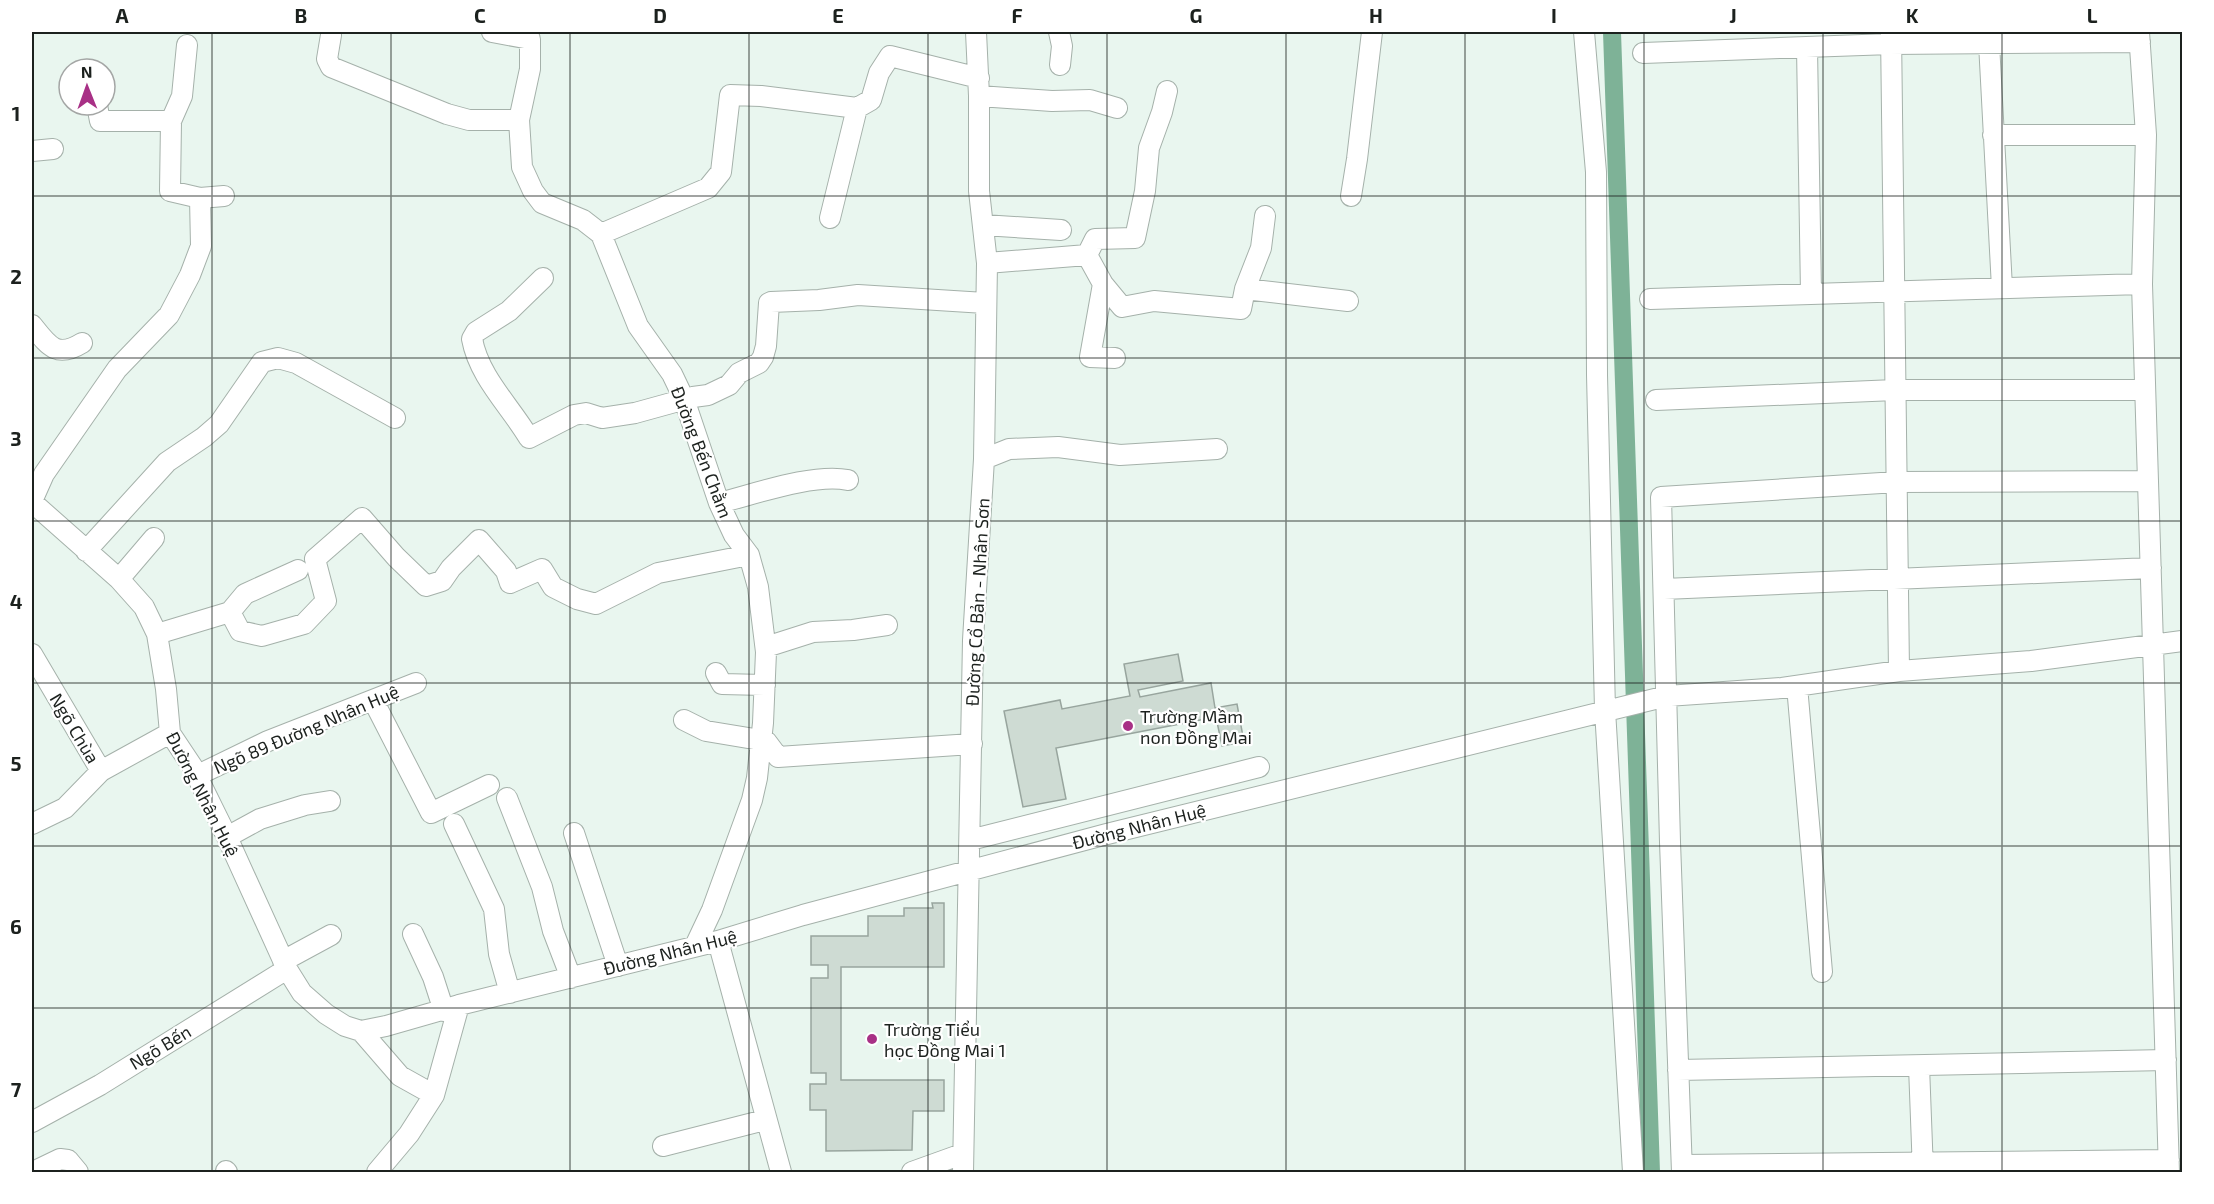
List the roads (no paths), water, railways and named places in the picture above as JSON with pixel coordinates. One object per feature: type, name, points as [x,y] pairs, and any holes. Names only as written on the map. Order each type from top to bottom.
[{"type":"street","points":[[492,32],[531,35],[530,69],[519,120],[522,166],[533,191],[542,203],[584,220],[601,234],[708,188],[721,172],[730,95],[761,96],[857,108],[871,100],[879,73],[890,56],[979,87],[1052,101],[1090,100],[1117,108]]},
{"type":"street","name":"Đường Cổ Bản - Nhân Sơn","points":[[963,1163],[973,640],[984,459],[987,263],[979,191],[979,87],[976,32]]},
{"type":"street","points":[[1059,32],[1062,46],[1060,65]]},
{"type":"street","points":[[1351,196],[1372,32]]},
{"type":"street","points":[[1584,32],[1596,172],[1597,375],[1605,710],[1633,1173]]},
{"type":"street","points":[[331,35],[327,59],[331,67],[458,117],[469,120],[519,120]]},
{"type":"street","points":[[1643,53],[1807,47],[1891,38],[1989,43],[2139,37],[2146,135],[2142,284],[2169,1166],[1682,1169],[1661,497],[1897,482],[2148,481]]},
{"type":"street","points":[[1891,38],[1899,671]]},
{"type":"street","points":[[1989,43],[2002,288]]},
{"type":"street","points":[[187,45],[182,96],[171,121],[170,191],[200,198],[224,196]]},
{"type":"street","points":[[1807,47],[1811,294]]},
{"type":"street","points":[[1087,255],[1095,239],[1135,238],[1145,191],[1149,148],[1167,91]]},
{"type":"street","points":[[830,218],[857,108]]},
{"type":"street","points":[[99,117],[100,121],[171,121]]},
{"type":"street","points":[[1993,135],[2146,135]]},
{"type":"street","points":[[32,151],[53,149]]},
{"type":"street","points":[[32,501],[44,474],[117,369],[169,315],[190,275],[201,246],[200,198]]},
{"type":"street","points":[[1087,255],[1103,284],[1122,307],[1154,301],[1241,309],[1245,289],[1261,248],[1265,216]]},
{"type":"street","points":[[983,225],[1061,230]]},
{"type":"street","name":"Đường Bến Chằm","points":[[601,234],[638,326],[672,374],[684,399],[719,503],[734,535],[749,555],[758,587],[766,647],[758,778],[712,910],[695,946]]},
{"type":"street","points":[[987,263],[1087,255]]},
{"type":"street","points":[[543,278],[509,311],[476,333],[472,339],[474,351],[484,372],[529,438],[577,414],[585,413],[600,418],[635,413],[684,399],[708,395],[731,384],[741,372],[761,361],[765,350],[765,329],[771,302],[819,300],[858,295],[985,303]]},
{"type":"street","points":[[1103,284],[1090,357],[1115,358]]},
{"type":"street","points":[[1650,299],[2142,284]]},
{"type":"street","points":[[1245,289],[1348,301]]},
{"type":"street","points":[[32,325],[46,344],[57,350],[70,350],[82,342]]},
{"type":"street","points":[[86,551],[167,462],[219,424],[262,362],[279,358],[296,363],[394,418]]},
{"type":"street","points":[[1656,400],[1895,390],[2145,390]]},
{"type":"street","points":[[984,459],[1009,449],[1058,447],[1120,455],[1218,449]]},
{"type":"street","points":[[719,503],[832,477],[848,480]]},
{"type":"street","name":"Đường Nhân Huệ","points":[[32,501],[119,579],[144,607],[157,634],[170,733],[196,776],[227,837],[285,965],[302,993],[326,1014],[345,1026],[361,1031],[718,941],[803,915],[1107,834],[1667,696],[1797,686],[1899,671],[2031,661],[2182,641]]},
{"type":"street","points":[[230,612],[240,631],[262,636],[304,624],[326,601],[315,559],[362,518],[396,557],[426,586],[442,580],[479,540],[506,572],[510,582],[542,569],[553,587],[577,599],[596,604],[658,573],[749,555]]},
{"type":"street","points":[[119,579],[154,538]]},
{"type":"street","points":[[1664,589],[2151,568]]},
{"type":"street","points":[[157,634],[230,612],[245,594],[298,570]]},
{"type":"street","points":[[766,647],[813,632],[887,626]]},
{"type":"street","name":"Ngõ Chùa","points":[[32,654],[101,771]]},
{"type":"street","points":[[716,674],[722,684],[765,685]]},
{"type":"street","name":"Ngõ 89 Đường Nhân Huệ","points":[[196,776],[268,741],[416,683]]},
{"type":"street","points":[[1797,686],[1822,972]]},
{"type":"street","points":[[373,700],[431,813],[489,785]]},
{"type":"street","points":[[684,720],[706,731],[766,741],[778,757],[972,744]]},
{"type":"street","name":"Ngõ Chùa","points":[[32,824],[65,808],[101,771],[170,733]]},
{"type":"street","points":[[970,840],[1259,767]]},
{"type":"street","points":[[507,798],[542,887],[553,931],[571,978]]},
{"type":"street","points":[[227,837],[260,819],[305,805],[330,801]]},
{"type":"street","points":[[1100,806],[1107,834]]},
{"type":"street","points":[[454,824],[494,909],[499,954],[510,993]]},
{"type":"street","points":[[574,833],[618,966]]},
{"type":"street","points":[[377,1173],[409,1134],[434,1095],[452,1008],[433,977],[413,934]]},
{"type":"street","name":"Ngõ Bến","points":[[32,1122],[100,1085],[331,935]]},
{"type":"street","points":[[718,941],[781,1173]]},
{"type":"street","points":[[361,1031],[400,1076],[434,1095]]},
{"type":"street","points":[[1678,1070],[2166,1060]]},
{"type":"street","points":[[1919,1066],[1922,1168]]},
{"type":"street","points":[[663,1146],[765,1120]]},
{"type":"street","points":[[33,1173],[60,1159],[68,1160],[78,1173]]},
{"type":"street","points":[[912,1173],[963,1163]]},
{"type":"waterway","points":[[1612,32],[1651,1172]]},
{"type":"place","name":"Trường Mầm non Đồng Mai","points":[[1128,726]]},
{"type":"place","name":"Trường Tiểu học Đồng Mai 1","points":[[872,1039]]}]
